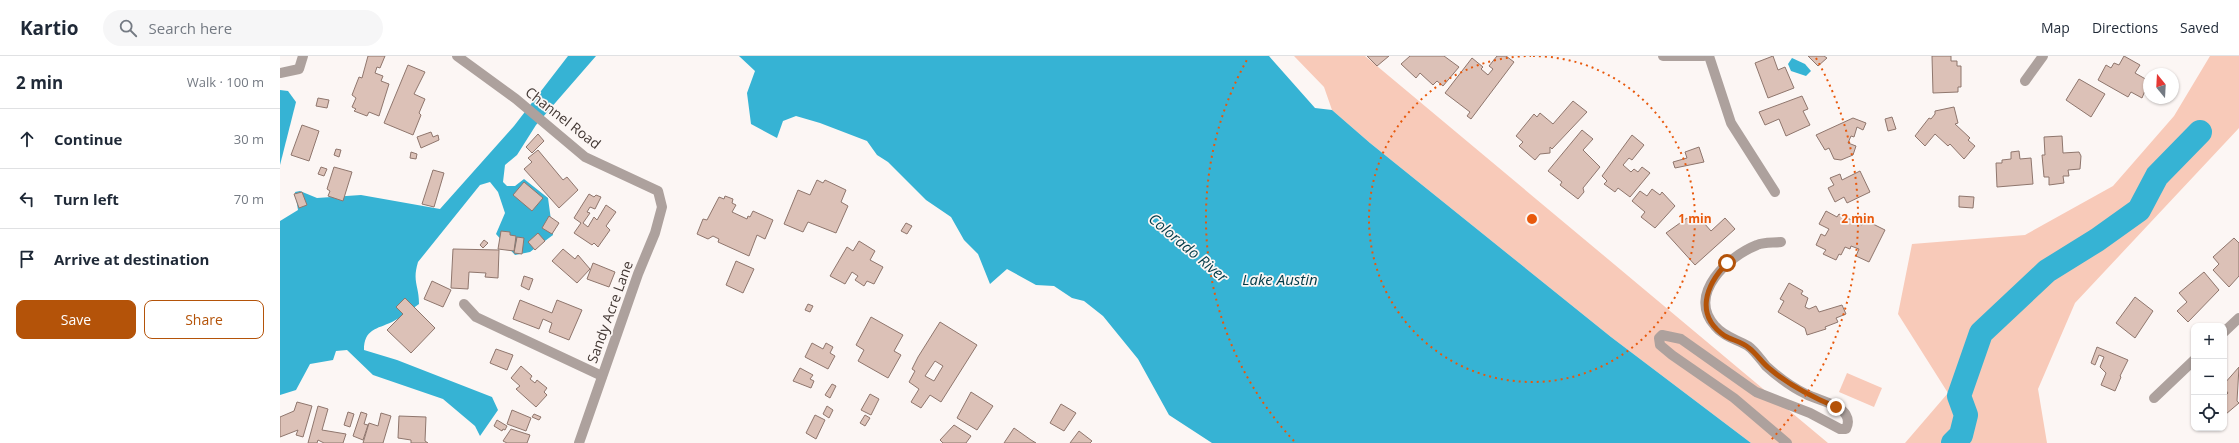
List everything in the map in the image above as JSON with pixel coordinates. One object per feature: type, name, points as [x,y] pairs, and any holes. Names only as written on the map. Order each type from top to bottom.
[{"type":"street","points":[[280,73],[299,69],[303,56]]},
{"type":"street","name":"Channel Road","points":[[457,56],[516,99],[585,157],[658,191]]},
{"type":"street","points":[[1663,56],[1675,58],[1704,56]]},
{"type":"street","points":[[1709,56],[1731,123],[1775,192]]},
{"type":"street","points":[[2025,81],[2043,56]]},
{"type":"street","name":"Sandy Acre Lane","points":[[579,443],[638,274],[655,233],[662,207],[658,191]]},
{"type":"street","points":[[1781,242],[1758,244],[1737,254],[1727,263],[1714,276],[1708,292],[1706,302],[1708,314],[1713,324],[1724,335],[1748,346],[1770,370],[1805,394],[1836,407],[1846,414],[1849,424],[1846,429],[1840,429],[1810,413],[1756,392],[1680,339],[1668,335],[1662,335],[1659,338],[1660,345],[1734,398],[1787,443]]},
{"type":"street","points":[[464,304],[476,317],[602,376]]},
{"type":"street","points":[[2227,329],[2239,318]]},
{"type":"street","points":[[2154,398],[2191,363]]},
{"type":"shaded area","points":[[1294,56],[1365,56],[1828,443],[1751,443],[1611,337],[1370,143],[1332,110],[1324,87]]},
{"type":"shaded area","points":[[2210,56],[2239,56],[2239,128],[2075,303],[2038,389],[2047,443],[1905,443],[1948,393],[1898,314],[1912,244],[2025,235],[2113,186],[2174,116]]},
{"type":"shaded area","points":[[1847,373],[1882,388],[1874,407],[1839,392]]},
{"type":"water","points":[[568,56],[596,56],[536,125],[517,155],[505,165],[503,182],[507,186],[515,186],[524,179],[548,198],[553,235],[530,252],[515,255],[496,234],[505,213],[498,192],[490,182],[480,185],[418,262],[416,279],[419,304],[403,316],[372,331],[366,338],[364,350],[397,360],[492,397],[498,410],[480,436],[475,426],[443,399],[373,375],[347,350],[336,351],[333,360],[310,364],[296,390],[280,395],[280,221],[298,210],[295,192],[300,191],[317,198],[361,195],[440,209],[514,126]]},
{"type":"water","name":"Lake Austin","points":[[739,56],[1269,56],[1315,108],[1332,110],[1370,143],[1611,337],[1751,443],[1212,443],[1169,415],[1138,359],[1103,316],[1084,301],[1072,298],[1054,286],[1036,285],[1007,269],[990,284],[978,254],[964,240],[951,217],[926,200],[888,162],[877,155],[867,141],[820,123],[796,116],[783,121],[777,138],[751,124],[747,93],[755,71]]},
{"type":"water","points":[[1792,58],[1805,64],[1811,71],[1806,76],[1791,71],[1788,64]]},
{"type":"water","points":[[280,90],[288,91],[296,102],[280,165]]},
{"type":"building","points":[[368,56],[385,56],[380,68],[377,67],[375,73],[383,76],[381,81],[389,84],[379,116],[369,112],[367,116],[354,111],[356,109],[352,107],[356,98],[352,95],[359,77],[362,78]]},
{"type":"building","points":[[1367,56],[1389,56],[1377,66]]},
{"type":"building","points":[[1410,56],[1444,56],[1459,67],[1443,86],[1437,81],[1433,85],[1420,73],[1416,78],[1401,64]]},
{"type":"building","points":[[1497,56],[1506,56],[1514,62],[1471,119],[1467,116],[1470,112],[1445,93],[1472,58],[1483,67],[1481,69],[1488,75],[1493,69],[1489,66]]},
{"type":"building","points":[[1773,56],[1778,70],[1785,67],[1794,88],[1768,98],[1755,63]]},
{"type":"building","points":[[1808,56],[1824,56],[1827,58],[1818,66]]},
{"type":"building","points":[[1932,56],[1951,56],[1951,61],[1957,61],[1957,66],[1961,66],[1961,87],[1958,87],[1958,92],[1933,93]]},
{"type":"building","points":[[2124,56],[2140,65],[2135,73],[2143,78],[2142,98],[2131,92],[2128,97],[2098,80],[2106,65],[2111,68],[2114,63],[2119,65]]},
{"type":"building","points":[[408,65],[425,72],[414,94],[425,99],[419,113],[421,115],[413,135],[384,123]]},
{"type":"building","points":[[2079,79],[2105,94],[2091,117],[2066,100]]},
{"type":"building","points":[[1802,96],[1808,109],[1803,111],[1810,125],[1786,136],[1779,119],[1765,125],[1759,112]]},
{"type":"building","points":[[318,98],[329,100],[327,108],[316,106]]},
{"type":"building","points":[[1573,101],[1587,112],[1552,149],[1550,147],[1550,153],[1540,154],[1535,160],[1519,146],[1523,142],[1516,136],[1534,114],[1537,117],[1540,113],[1553,124]]},
{"type":"building","points":[[1954,107],[1958,123],[1955,124],[1970,138],[1968,140],[1975,146],[1964,159],[1950,144],[1948,146],[1935,134],[1925,146],[1915,136],[1929,118],[1931,119],[1935,114],[1935,111]]},
{"type":"building","points":[[1892,117],[1896,129],[1888,131],[1885,119]]},
{"type":"building","points":[[1853,118],[1866,123],[1863,130],[1857,127],[1854,137],[1851,136],[1848,143],[1856,146],[1853,155],[1841,160],[1834,159],[1829,148],[1825,150],[1816,135]]},
{"type":"building","points":[[302,125],[319,131],[309,161],[291,155]]},
{"type":"building","points":[[1582,130],[1593,139],[1583,150],[1600,167],[1583,188],[1584,192],[1578,199],[1560,185],[1562,182],[1548,171]]},
{"type":"building","points":[[431,132],[433,137],[438,135],[439,140],[421,148],[417,137]]},
{"type":"building","points":[[538,134],[544,141],[532,153],[526,147]]},
{"type":"building","points":[[1632,135],[1644,145],[1632,160],[1629,158],[1623,165],[1631,172],[1634,169],[1638,172],[1642,167],[1650,173],[1630,197],[1618,188],[1615,192],[1604,184],[1607,181],[1602,176]]},
{"type":"building","points":[[2062,136],[2063,153],[2079,152],[2081,156],[2080,169],[2068,170],[2069,176],[2063,176],[2064,183],[2049,185],[2049,177],[2044,177],[2042,155],[2045,155],[2044,137]]},
{"type":"building","points":[[1699,147],[1704,162],[1675,168],[1673,162],[1687,158],[1685,152]]},
{"type":"building","points":[[336,149],[341,150],[339,157],[334,155]]},
{"type":"building","points":[[538,150],[563,180],[567,177],[578,190],[559,208],[524,169],[532,162],[528,158]]},
{"type":"building","points":[[2019,151],[2020,159],[2031,158],[2033,184],[1997,187],[1996,163],[2002,163],[2002,160],[2011,159],[2011,152]]},
{"type":"building","points":[[411,152],[417,154],[416,159],[410,158]]},
{"type":"building","points":[[321,167],[327,169],[324,176],[318,174]]},
{"type":"building","points":[[334,167],[352,172],[343,201],[328,196],[330,191],[327,189]]},
{"type":"building","points":[[433,170],[444,173],[434,207],[422,204]]},
{"type":"building","points":[[1860,171],[1870,192],[1847,203],[1844,197],[1835,202],[1828,188],[1834,185],[1830,178],[1840,174],[1842,180]]},
{"type":"building","points":[[817,180],[823,183],[825,180],[846,190],[841,202],[848,206],[836,233],[808,222],[803,232],[784,224],[798,190],[810,195]]},
{"type":"building","points":[[524,182],[543,198],[532,211],[513,195]]},
{"type":"building","points":[[1652,189],[1660,195],[1662,192],[1675,206],[1655,228],[1641,217],[1645,212],[1632,201],[1640,191],[1647,196]]},
{"type":"building","points":[[302,192],[307,205],[299,208],[294,194]]},
{"type":"building","points":[[589,194],[594,197],[596,195],[601,197],[595,209],[590,207],[587,212],[590,213],[583,223],[588,227],[594,217],[597,220],[606,205],[616,212],[606,226],[610,230],[598,247],[594,243],[592,245],[574,233],[581,223],[574,218]]},
{"type":"building","points":[[725,196],[733,199],[732,203],[736,205],[732,212],[747,219],[753,211],[773,220],[765,239],[757,235],[749,256],[718,242],[719,239],[713,236],[708,239],[697,234],[703,219],[707,220],[719,197],[724,199]]},
{"type":"building","points":[[1959,196],[1974,197],[1973,208],[1959,207]]},
{"type":"building","points":[[1826,211],[1837,217],[1839,214],[1862,225],[1865,220],[1885,230],[1869,262],[1856,256],[1859,249],[1851,246],[1850,249],[1845,247],[1841,255],[1839,254],[1836,260],[1823,254],[1826,250],[1816,245],[1821,234],[1825,236],[1829,229],[1819,224]]},
{"type":"building","points":[[1697,215],[1711,231],[1725,218],[1735,229],[1695,265],[1666,233],[1687,218],[1690,221]]},
{"type":"building","points":[[549,216],[559,223],[552,234],[542,228]]},
{"type":"building","points":[[906,223],[912,226],[907,234],[901,231]]},
{"type":"building","points":[[501,231],[510,232],[510,235],[516,236],[514,251],[498,249]]},
{"type":"building","points":[[538,233],[545,241],[535,250],[528,242]]},
{"type":"building","points":[[517,237],[524,238],[522,254],[514,253]]},
{"type":"building","points":[[2234,238],[2239,243],[2239,276],[2229,287],[2213,270],[2219,264],[2213,257]]},
{"type":"building","points":[[484,240],[488,243],[483,248],[480,245]]},
{"type":"building","points":[[859,241],[875,251],[870,260],[883,267],[874,284],[867,281],[864,286],[855,280],[858,276],[852,272],[845,284],[830,276],[847,247],[853,251]]},
{"type":"building","points":[[453,249],[499,250],[498,278],[485,277],[486,273],[469,272],[468,289],[451,288]]},
{"type":"building","points":[[563,249],[575,259],[578,255],[590,269],[577,283],[552,261]]},
{"type":"building","points":[[736,261],[754,269],[743,293],[726,285]]},
{"type":"building","points":[[593,263],[615,272],[609,287],[587,279]]},
{"type":"building","points":[[2204,272],[2219,290],[2188,322],[2177,311],[2187,302],[2179,293]]},
{"type":"building","points":[[524,276],[533,279],[529,290],[521,286]]},
{"type":"building","points":[[432,281],[451,290],[443,307],[424,299]]},
{"type":"building","points":[[1789,283],[1803,291],[1801,294],[1808,298],[1805,307],[1809,309],[1816,306],[1819,312],[1842,305],[1846,314],[1836,318],[1838,322],[1825,327],[1826,329],[1807,335],[1805,328],[1778,312],[1784,301],[1780,299]]},
{"type":"building","points":[[2135,297],[2153,311],[2135,338],[2116,323]]},
{"type":"building","points":[[405,298],[435,328],[411,353],[387,330],[403,314],[396,307]]},
{"type":"building","points":[[520,300],[552,313],[557,300],[582,310],[569,340],[549,332],[552,323],[543,319],[539,329],[513,319]]},
{"type":"building","points":[[808,304],[813,306],[810,312],[805,310]]},
{"type":"building","points":[[871,317],[903,335],[894,351],[901,355],[888,378],[858,361],[864,350],[856,345]]},
{"type":"building","points":[[940,322],[977,345],[941,402],[930,395],[921,408],[911,402],[919,389],[909,382],[915,371],[912,369]],"holes":[[[935,361],[943,366],[934,381],[925,376]]]},
{"type":"building","points":[[812,343],[823,349],[826,343],[833,347],[830,353],[835,356],[828,369],[805,357]]},
{"type":"building","points":[[2097,347],[2128,360],[2115,391],[2101,385],[2106,373],[2100,367],[2104,357],[2099,355],[2095,365],[2091,363]]},
{"type":"building","points":[[496,349],[513,355],[507,370],[490,363]]},
{"type":"building","points":[[521,366],[532,376],[530,379],[535,383],[537,380],[547,388],[544,392],[547,395],[536,407],[516,389],[520,386],[511,378]]},
{"type":"building","points":[[2239,367],[2237,401],[2239,403],[2227,413],[2228,393],[2227,381]]},
{"type":"building","points":[[800,368],[813,375],[810,379],[814,381],[811,388],[793,381]]},
{"type":"building","points":[[832,384],[836,386],[830,398],[825,395]]},
{"type":"building","points":[[971,392],[993,406],[977,430],[957,418]]},
{"type":"building","points":[[870,394],[879,399],[871,415],[861,410]]},
{"type":"building","points":[[297,402],[312,406],[303,437],[296,435],[298,430],[280,437],[280,417],[294,411]]},
{"type":"building","points":[[1061,404],[1076,413],[1064,431],[1050,423]]},
{"type":"building","points":[[318,406],[328,409],[322,430],[346,434],[343,443],[324,443],[318,440],[317,443],[308,443]]},
{"type":"building","points":[[827,406],[833,410],[829,418],[823,414]]},
{"type":"building","points":[[512,410],[531,418],[526,431],[507,424]]},
{"type":"building","points":[[348,412],[354,414],[350,427],[344,425]]},
{"type":"building","points":[[361,412],[367,414],[364,424],[368,425],[363,440],[353,436]]},
{"type":"building","points":[[381,413],[391,416],[383,443],[363,443],[369,423],[378,426]]},
{"type":"building","points":[[534,414],[541,417],[539,420],[532,417]]},
{"type":"building","points":[[815,415],[825,420],[816,439],[806,433]]},
{"type":"building","points":[[865,415],[870,418],[865,426],[860,423]]},
{"type":"building","points":[[399,416],[426,417],[425,441],[428,443],[411,443],[411,440],[398,438]]},
{"type":"building","points":[[497,420],[507,426],[505,430],[503,429],[502,431],[494,426]]},
{"type":"building","points":[[954,425],[971,436],[966,443],[943,443],[940,440]]},
{"type":"building","points":[[1014,428],[1031,440],[1036,443],[1004,443]]},
{"type":"building","points":[[511,429],[530,435],[527,443],[507,443],[503,441]]},
{"type":"building","points":[[1079,431],[1092,441],[1090,443],[1070,443]]},
{"type":"waterway","points":[[1953,443],[1961,435],[1966,415],[1959,396],[1981,333],[2047,271],[2097,240],[2139,210],[2157,176],[2200,132]]},
{"type":"route","points":[[1727,263],[1714,276],[1708,292],[1706,302],[1708,314],[1713,324],[1724,335],[1738,343],[1748,346],[1770,370],[1805,394],[1836,407]]},
{"type":"water label","name":"Colorado River","points":[[1188,248]]}]
